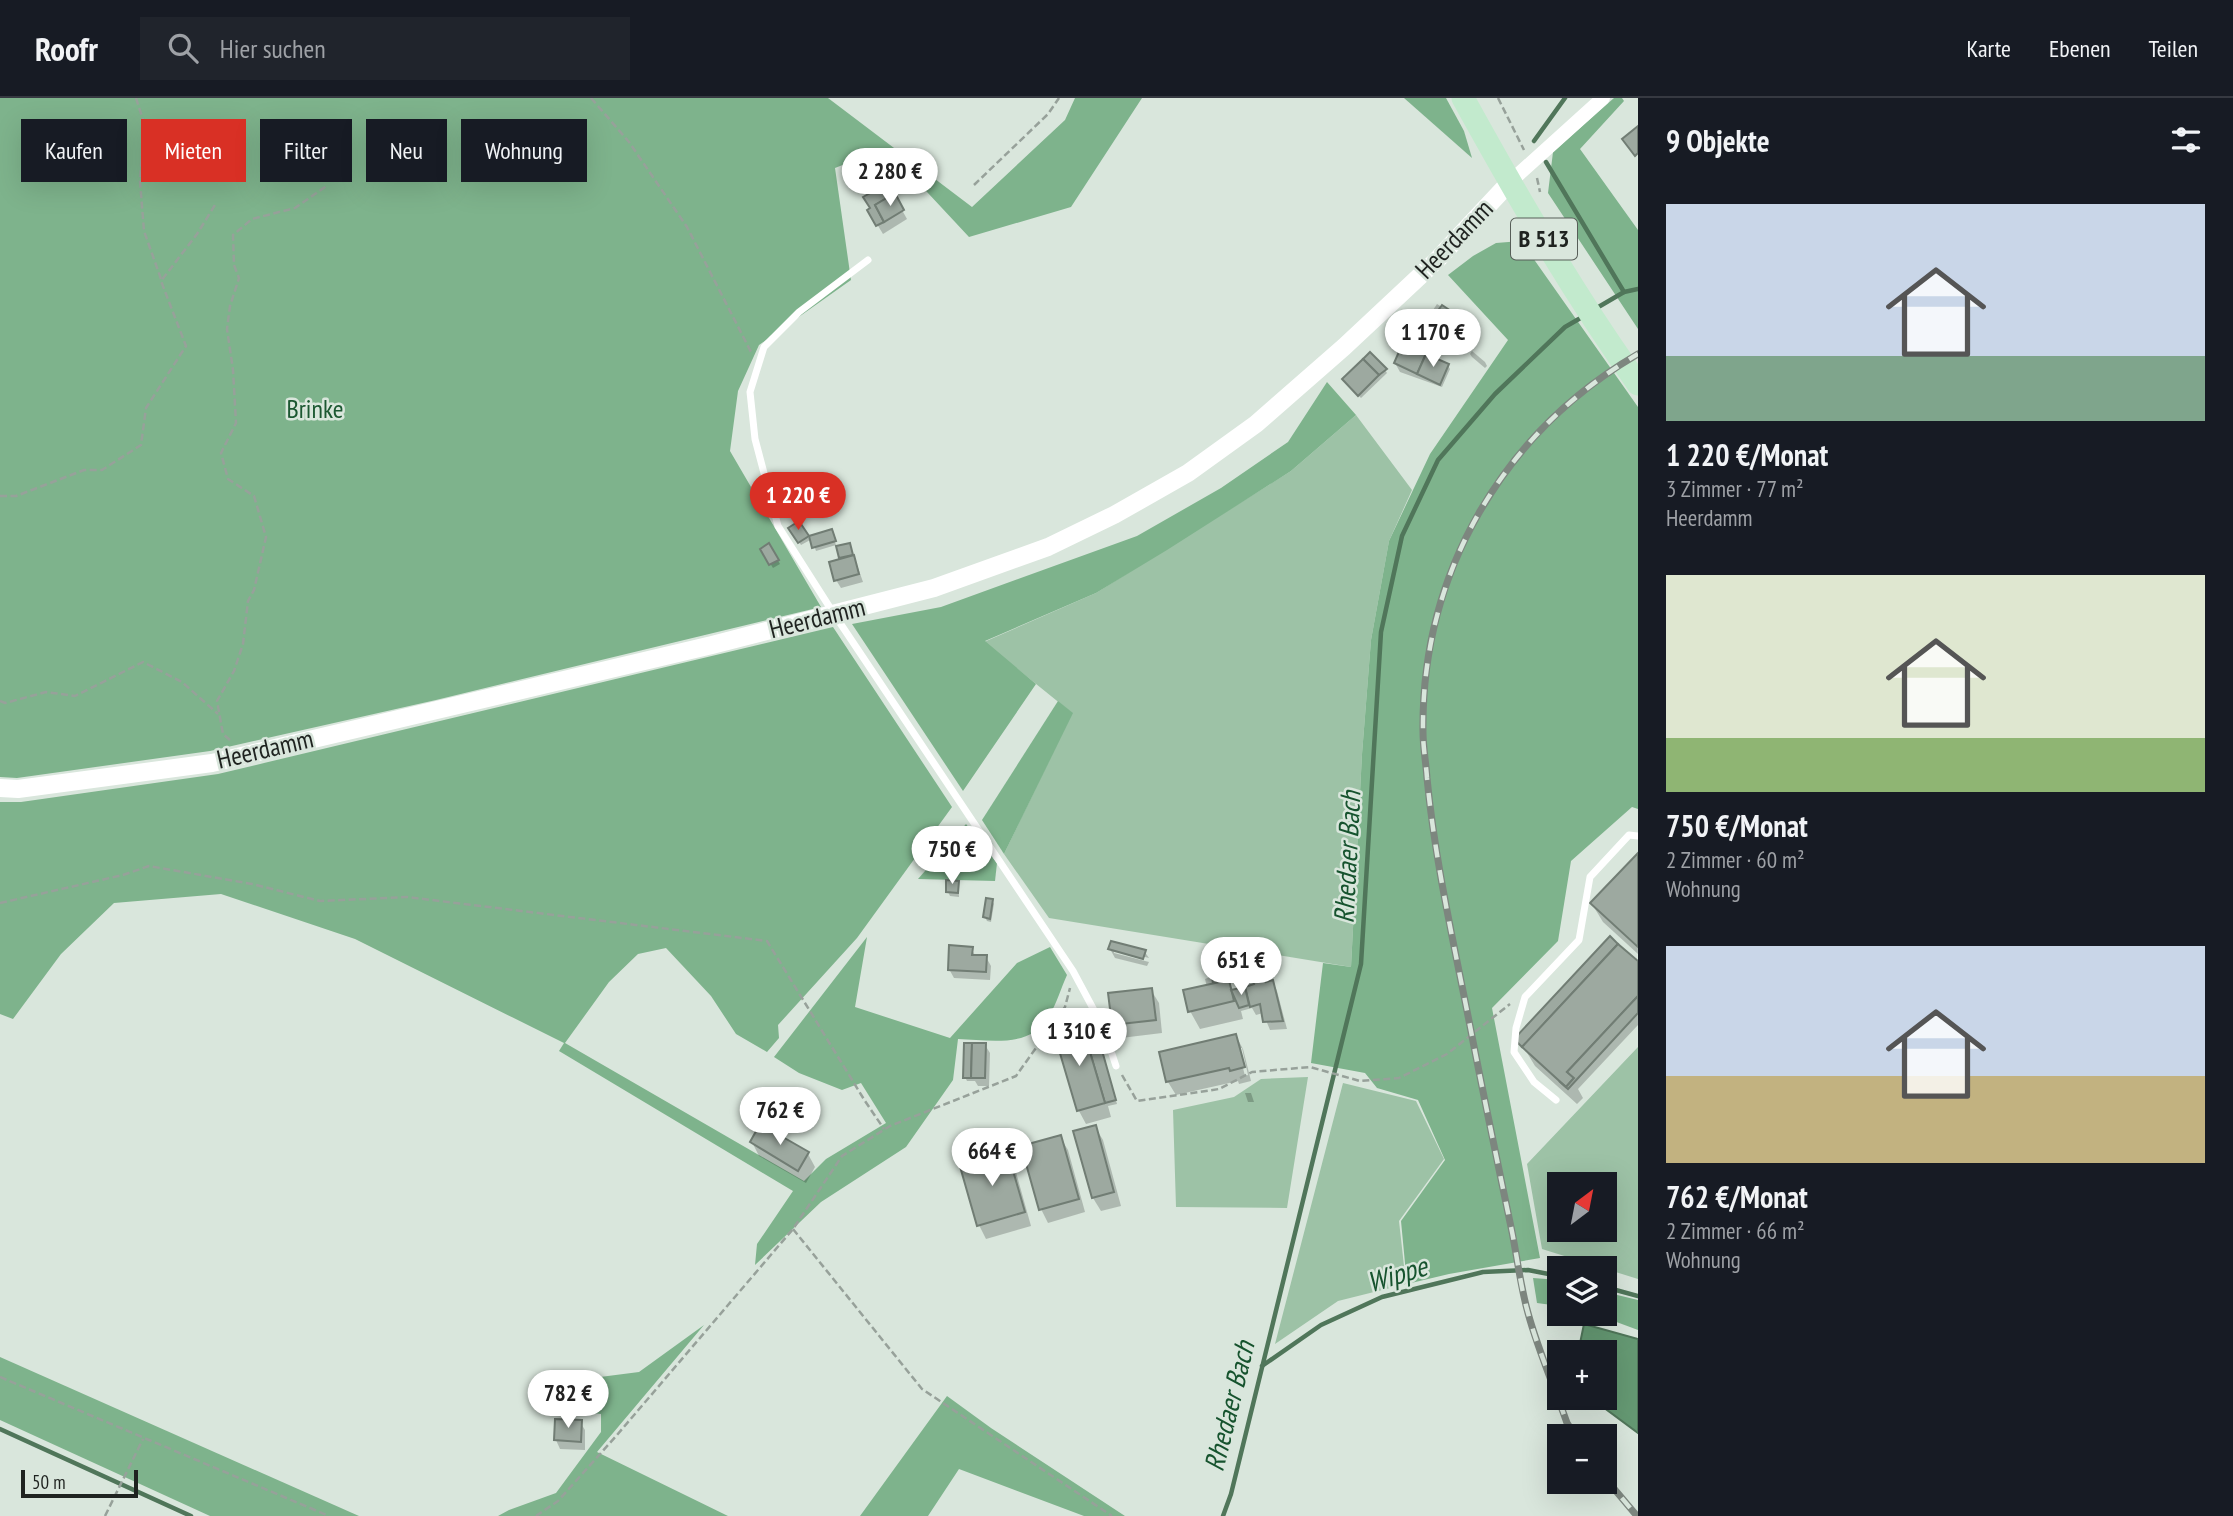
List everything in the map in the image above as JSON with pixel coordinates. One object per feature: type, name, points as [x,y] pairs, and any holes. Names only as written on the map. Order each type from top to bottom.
[{"type":"main road","name":"B 513","points":[[1463,98],[1579,296],[1638,384]]},
{"type":"street","points":[[1510,182],[1604,98]]},
{"type":"street","name":"Heerdamm","points":[[0,788],[18,789],[212,763],[834,614],[934,588],[1048,547],[1114,515],[1188,473],[1256,424],[1437,260],[1510,182]]},
{"type":"lane","points":[[869,260],[799,312],[764,347],[750,391],[755,439],[778,526],[1073,971],[1103,1027],[1116,1066]]},
{"type":"lane","points":[[1556,1100],[1534,1082],[1514,1052],[1516,1028],[1525,997],[1579,940],[1590,877],[1629,835],[1638,836]]},
{"type":"path","points":[[0,496],[16,496],[84,470],[102,470],[141,445],[146,408],[186,346],[144,231],[139,181],[144,123],[136,98]]},
{"type":"path","points":[[591,98],[629,142],[687,227],[758,367]]},
{"type":"path","points":[[974,185],[1048,114],[1059,98]]},
{"type":"path","points":[[1497,98],[1537,176],[1540,194]]},
{"type":"path","points":[[245,755],[223,734],[217,701],[234,671],[243,644],[248,601],[254,590],[266,537],[254,496],[228,480],[221,453],[236,423],[227,329],[230,306],[239,278],[234,265],[233,236],[252,219],[295,208],[328,185]]},
{"type":"path","points":[[161,281],[197,234],[215,205]]},
{"type":"path","points":[[0,701],[5,703],[46,692],[75,696],[143,662],[182,682],[220,716]]},
{"type":"path","points":[[0,903],[123,875],[149,866],[252,884],[320,901],[407,897],[767,941],[864,1101],[884,1129]]},
{"type":"path","points":[[536,1516],[558,1501],[609,1445],[793,1229],[842,1156],[884,1129],[1016,1076],[1065,1007],[1073,971]]},
{"type":"path","points":[[1116,1066],[1137,1101],[1219,1090],[1251,1072],[1310,1067],[1360,1081],[1399,1078],[1447,1054],[1505,1007],[1525,997]]},
{"type":"path","points":[[793,1229],[922,1389],[1112,1516]]},
{"type":"path","points":[[0,1377],[329,1516]]},
{"type":"path","points":[[105,1516],[143,1438]]},
{"type":"shaded area","points":[[1356,415],[1412,490],[1389,541],[1371,640],[1351,967],[1049,918],[1004,854],[1072,713],[984,642],[1096,593],[1291,471]]},
{"type":"shaded area","points":[[1638,1047],[1638,1279],[1617,1272],[1617,1256],[1564,1256],[1542,1249],[1527,1164]]},
{"type":"shaded area","points":[[1308,1077],[1287,1208],[1176,1207],[1173,1110],[1234,1097],[1261,1079]]},
{"type":"shaded area","points":[[1343,1083],[1416,1101],[1444,1159],[1399,1221],[1406,1284],[1338,1301],[1275,1344]]},
{"type":"shaded area","points":[[1584,1326],[1638,1339],[1638,1433],[1607,1410],[1617,1410],[1617,1340],[1581,1340]]},
{"type":"green space","name":"Brinke","points":[[0,98],[828,98],[972,207],[1065,120],[1075,98],[1142,98],[1071,207],[969,237],[886,148],[835,168],[851,280],[759,345],[738,391],[730,451],[821,607],[436,700],[210,751],[17,778],[0,777]]},
{"type":"green space","points":[[1404,98],[1446,98],[1464,131],[1472,158]]},
{"type":"green space","points":[[1614,98],[1622,98],[1624,101],[1580,149],[1638,230],[1638,329],[1548,193],[1553,152]]},
{"type":"green space","points":[[1521,241],[1638,407],[1638,809],[1632,807],[1571,861],[1558,941],[1492,1008],[1540,1258],[1407,1284],[1401,1221],[1445,1160],[1418,1100],[1377,1088],[1365,1073],[1311,1063],[1323,963],[1351,967],[1371,640],[1389,541],[1430,454],[1508,340],[1448,275],[1496,243]]},
{"type":"green space","points":[[1327,382],[1356,415],[1291,471],[1096,593],[985,641],[1036,684],[963,791],[852,624],[941,607],[1137,536],[1221,488],[1288,442]]},
{"type":"green space","points":[[833,627],[952,807],[857,938],[778,1025],[779,1038],[767,1052],[736,1034],[711,996],[666,948],[638,954],[609,982],[565,1043],[804,1181],[826,1159],[886,1123],[861,1083],[842,1090],[799,1073],[774,1057],[867,937],[855,1007],[950,1038],[1017,963],[1050,947],[1067,975],[1049,1016],[1032,1034],[996,1041],[958,1039],[953,1080],[906,1147],[821,1202],[755,1265],[757,1244],[793,1191],[559,1051],[564,1043],[355,939],[221,894],[114,903],[61,954],[13,1019],[0,1014],[0,802],[21,802],[218,774]]},
{"type":"green space","points":[[1058,701],[1073,713],[1004,854],[982,820]]},
{"type":"green space","points":[[966,824],[997,863],[995,881],[918,879]]},
{"type":"green space","points":[[1533,1278],[1547,1279],[1547,1304],[1537,1303]]},
{"type":"green space","points":[[1617,1295],[1638,1300],[1638,1330],[1617,1322]]},
{"type":"green space","points":[[704,1325],[597,1452],[728,1516],[498,1516],[556,1493],[601,1432],[601,1414],[539,1406],[530,1386],[639,1372]]},
{"type":"green space","points":[[0,1357],[359,1516],[210,1516],[0,1420]]},
{"type":"green space","points":[[947,1396],[1125,1516],[1084,1516],[959,1469],[928,1516],[860,1516]]},
{"type":"building","points":[[1638,126],[1638,153],[1635,156],[1622,139]]},
{"type":"building","points":[[866,157],[873,160],[862,181],[856,178]]},
{"type":"building","points":[[883,158],[900,169],[896,176],[879,165]]},
{"type":"building","points":[[881,187],[887,198],[875,205],[884,222],[876,226],[863,197]]},
{"type":"building","points":[[895,193],[904,210],[884,222],[875,205]]},
{"type":"building","points":[[1442,305],[1460,317],[1450,331],[1432,319]]},
{"type":"building","points":[[1409,329],[1432,340],[1417,374],[1394,363]]},
{"type":"building","points":[[1370,352],[1387,369],[1379,375],[1363,359]]},
{"type":"building","points":[[1426,354],[1449,364],[1440,385],[1417,374]]},
{"type":"building","points":[[1363,359],[1379,375],[1358,396],[1342,379]]},
{"type":"building","points":[[799,521],[809,536],[798,543],[788,528]]},
{"type":"building","points":[[832,529],[836,541],[812,548],[809,536]]},
{"type":"building","points":[[769,543],[779,560],[769,565],[760,549]]},
{"type":"building","points":[[850,543],[853,555],[839,558],[836,546]]},
{"type":"building","points":[[854,555],[859,574],[834,581],[829,562]]},
{"type":"building","points":[[1638,853],[1638,947],[1590,903]]},
{"type":"building","points":[[946,880],[959,881],[958,893],[946,892]]},
{"type":"building","points":[[986,898],[993,899],[990,919],[983,917]]},
{"type":"building","points":[[1610,936],[1618,944],[1522,1047],[1514,1039]]},
{"type":"building","points":[[1111,941],[1146,950],[1143,959],[1108,949]]},
{"type":"building","points":[[1618,944],[1638,961],[1638,996],[1567,1072],[1574,1078],[1566,1087],[1522,1047]]},
{"type":"building","points":[[949,945],[973,947],[972,955],[987,955],[986,972],[948,970]]},
{"type":"building","points":[[1222,971],[1224,981],[1213,983],[1211,973]]},
{"type":"building","points":[[1265,979],[1266,982],[1273,980],[1283,1021],[1263,1022],[1260,1004],[1250,1007],[1245,987],[1254,984],[1253,981]]},
{"type":"building","points":[[1229,980],[1234,1001],[1188,1012],[1183,990]]},
{"type":"building","points":[[1245,987],[1249,1005],[1239,1008],[1231,990]]},
{"type":"building","points":[[1152,988],[1156,1020],[1112,1025],[1108,993]]},
{"type":"building","points":[[1638,996],[1638,1013],[1568,1089],[1559,1081],[1566,1087],[1574,1078],[1567,1072]]},
{"type":"building","points":[[1094,1022],[1116,1100],[1105,1103],[1082,1025]]},
{"type":"building","points":[[1082,1025],[1105,1103],[1077,1111],[1054,1033]]},
{"type":"building","points":[[1236,1034],[1245,1067],[1166,1082],[1159,1052]]},
{"type":"building","points":[[964,1043],[972,1043],[971,1078],[963,1078]]},
{"type":"building","points":[[972,1043],[986,1043],[985,1078],[971,1078]]},
{"type":"building","points":[[760,1124],[809,1152],[798,1171],[750,1142]]},
{"type":"building","points":[[1096,1125],[1114,1192],[1092,1198],[1073,1131]]},
{"type":"building","points":[[1061,1135],[1079,1199],[1039,1210],[1021,1146]]},
{"type":"building","points":[[1007,1150],[1025,1212],[977,1226],[959,1163]]},
{"type":"building","points":[[555,1419],[582,1420],[581,1442],[554,1440]]},
{"type":"waterway","points":[[1534,141],[1565,98]]},
{"type":"waterway","points":[[1546,162],[1624,292]]},
{"type":"waterway","name":"Rhedaer Bach","points":[[1595,309],[1624,292],[1638,289]]},
{"type":"waterway","name":"Rhedaer Bach","points":[[1223,1516],[1231,1494],[1361,964],[1381,632],[1402,536],[1438,460],[1495,394],[1565,327],[1584,316]]},
{"type":"waterway","name":"Wippe","points":[[1262,1366],[1321,1325],[1382,1297],[1483,1272],[1528,1270],[1547,1274]]},
{"type":"waterway","name":"Wippe","points":[[1617,1290],[1638,1296]]},
{"type":"waterway","points":[[0,1429],[191,1516]]},
{"type":"railway","points":[[1568,1424],[1536,1341],[1525,1302],[1451,934],[1430,809],[1424,749],[1426,674],[1437,617],[1454,564],[1479,513],[1510,467],[1547,424],[1590,386],[1638,354]]},
{"type":"railway","points":[[1617,1492],[1637,1516]]}]
